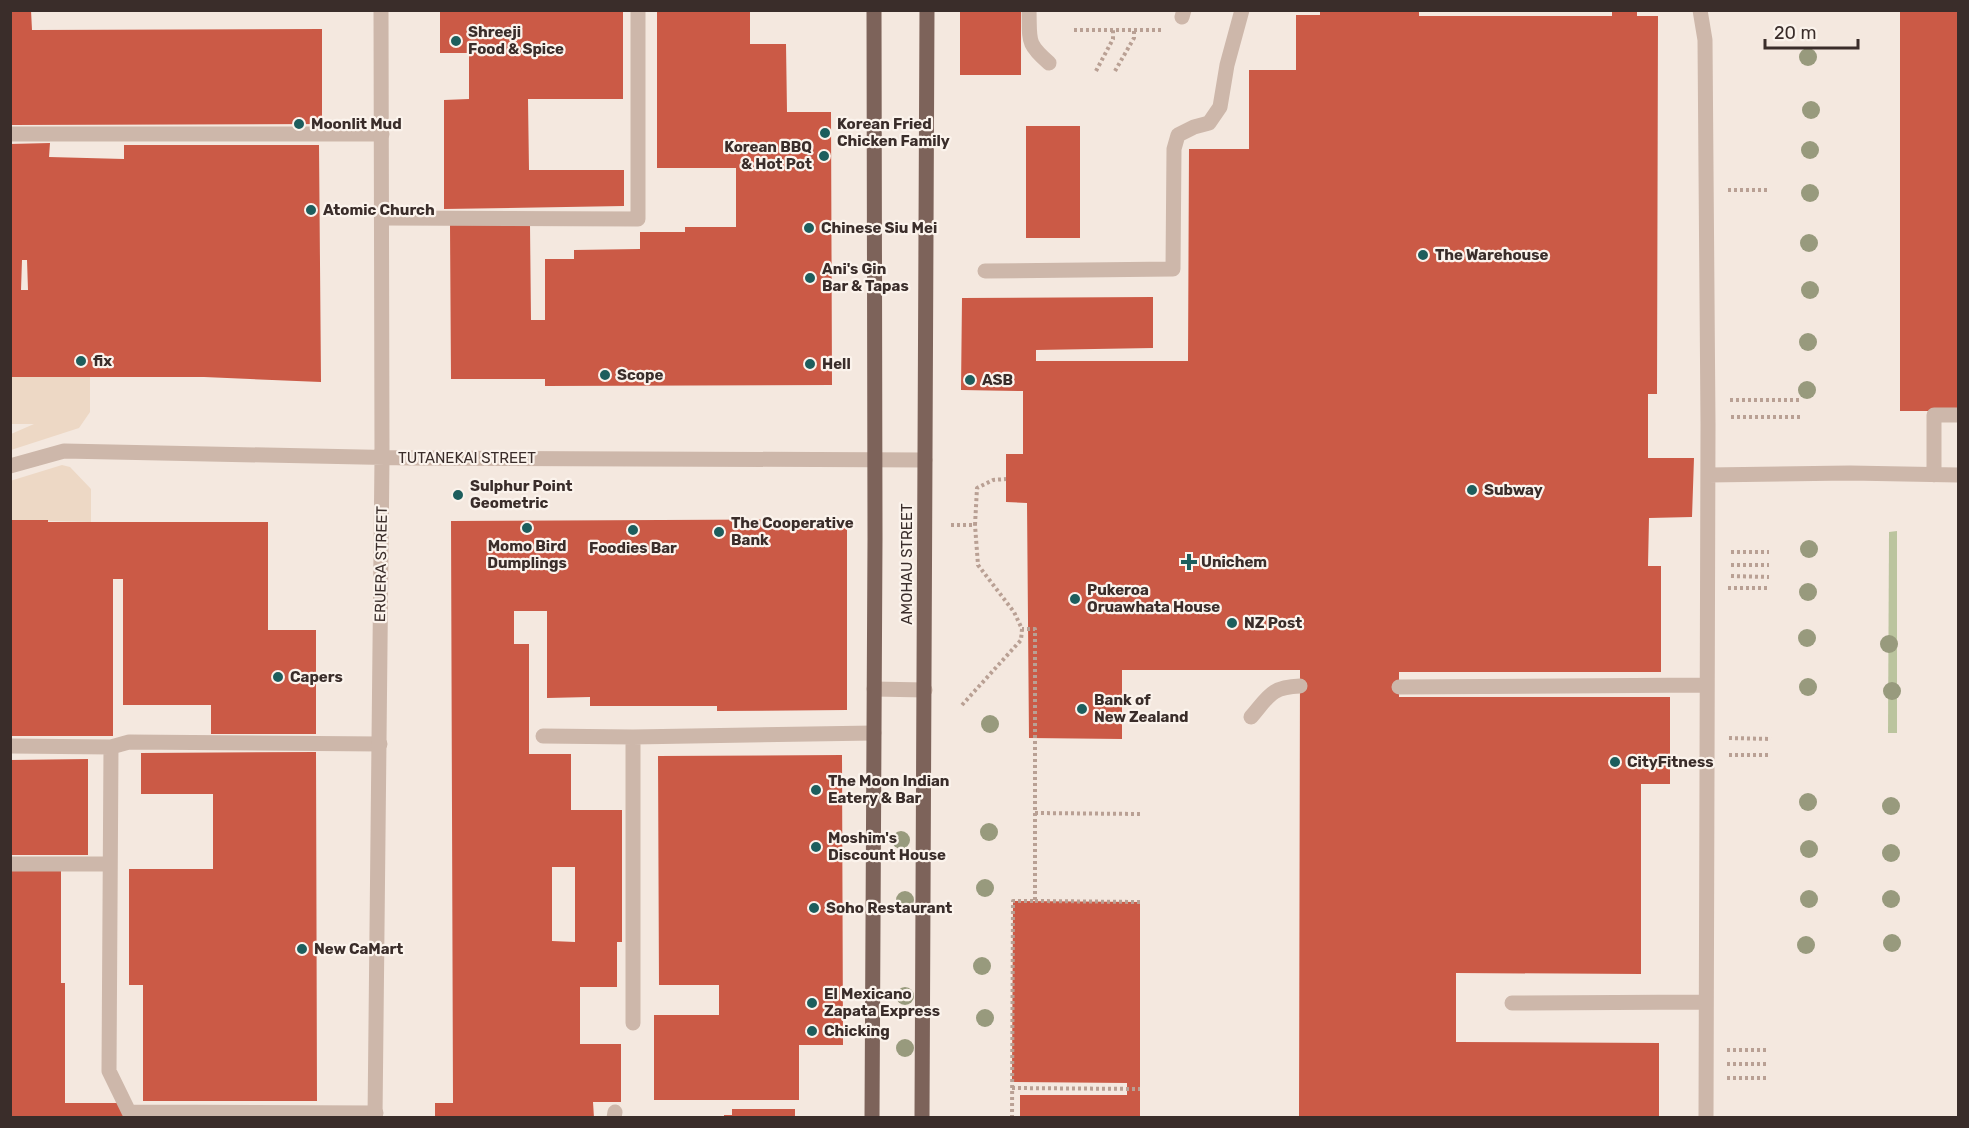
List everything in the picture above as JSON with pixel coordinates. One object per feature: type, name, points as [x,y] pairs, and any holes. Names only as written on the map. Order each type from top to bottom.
[{"type":"main road","points":[[872,1118],[875,459],[874,10]]},
{"type":"main road","name":"AMOHAU STREET","points":[[922,1118],[927,10]]},
{"type":"street","name":"ERUERA STREET","points":[[375,1115],[382,458],[381,10]]},
{"type":"street","points":[[382,218],[638,219],[639,10]]},
{"type":"street","points":[[1029,10],[1030,40],[1034,49],[1049,63]]},
{"type":"street","points":[[985,270],[1173,269],[1174,149],[1178,135],[1209,123],[1220,107],[1227,66],[1242,10]]},
{"type":"street","points":[[1700,10],[1705,39],[1708,475],[1706,1118]]},
{"type":"street","points":[[10,134],[382,134]]},
{"type":"street","points":[[1934,475],[1934,415],[1959,415]]},
{"type":"street","name":"TUTANEKAI STREET","points":[[10,466],[64,451],[382,458],[925,460]]},
{"type":"street","points":[[1708,475],[1850,473],[1959,475]]},
{"type":"street","points":[[1400,687],[1707,685]]},
{"type":"street","points":[[1251,717],[1275,691],[1284,687],[1300,686]]},
{"type":"street","points":[[874,689],[924,690]]},
{"type":"street","points":[[543,736],[633,737],[874,733]]},
{"type":"street","points":[[633,737],[633,1023]]},
{"type":"street","points":[[10,747],[111,747],[129,742],[380,744]]},
{"type":"street","points":[[111,747],[109,1071],[129,1112],[375,1115]]},
{"type":"street","points":[[10,864],[110,864]]},
{"type":"street","points":[[1512,1002],[1706,1002]]},
{"type":"path","points":[[1074,30],[1164,30]]},
{"type":"path","points":[[1096,71],[1113,39],[1113,30]]},
{"type":"path","points":[[1115,71],[1134,38],[1134,30]]},
{"type":"path","points":[[1727,190],[1770,190]]},
{"type":"path","points":[[1727,400],[1802,400]]},
{"type":"path","points":[[1727,417],[1803,417]]},
{"type":"path","points":[[962,705],[1021,640],[1022,629],[1014,612],[978,565],[975,525],[977,488],[993,480],[1006,479]]},
{"type":"path","points":[[951,525],[975,525]]},
{"type":"path","points":[[1725,552],[1769,552]]},
{"type":"path","points":[[1725,564],[1769,565]]},
{"type":"path","points":[[1725,575],[1769,577]]},
{"type":"path","points":[[1725,588],[1770,588]]},
{"type":"path","points":[[1022,629],[1035,629],[1035,901]]},
{"type":"path","points":[[1726,738],[1771,739]]},
{"type":"path","points":[[1726,755],[1771,755]]},
{"type":"path","points":[[1035,813],[1140,814]]},
{"type":"path","points":[[1012,1118],[1013,901],[1140,902]]},
{"type":"path","points":[[1725,1050],[1768,1050]]},
{"type":"path","points":[[1725,1064],[1768,1064]]},
{"type":"path","points":[[1725,1078],[1768,1078]]},
{"type":"path","points":[[1012,1088],[1140,1089]]},
{"type":"green space","points":[[1897,531],[1897,733],[1888,733],[1889,532]]},
{"type":"shaded area","points":[[90,376],[90,412],[79,428],[11,450],[11,434],[34,424],[11,424],[11,377]]},
{"type":"shaded area","points":[[62,465],[70,467],[91,489],[91,522],[11,520],[10,481]]},
{"type":"building","points":[[10,10],[31,10],[32,30],[322,29],[322,124],[10,125]]},
{"type":"building","points":[[440,10],[623,10],[623,99],[528,99],[529,170],[624,170],[624,206],[444,209],[444,100],[469,99],[469,53],[440,53]]},
{"type":"building","points":[[657,10],[750,10],[750,44],[786,44],[787,112],[831,112],[832,385],[545,386],[545,379],[451,379],[450,225],[530,225],[531,320],[545,320],[545,259],[574,259],[574,250],[640,249],[640,232],[685,232],[685,227],[736,227],[736,168],[657,168]]},
{"type":"building","points":[[960,10],[1021,10],[1021,75],[960,75]]},
{"type":"building","points":[[1320,10],[1419,10],[1419,16],[1612,16],[1612,10],[1637,10],[1637,16],[1658,16],[1657,394],[1648,394],[1648,458],[1694,458],[1692,517],[1649,518],[1648,566],[1661,566],[1661,672],[1399,672],[1399,697],[1670,697],[1670,784],[1641,784],[1641,974],[1456,973],[1456,1042],[1659,1043],[1659,1118],[1299,1118],[1300,670],[1122,670],[1122,739],[1029,738],[1027,503],[1006,502],[1006,454],[1023,454],[1023,391],[961,390],[962,298],[1153,297],[1153,348],[1036,350],[1036,361],[1188,361],[1189,149],[1249,149],[1249,70],[1296,70],[1296,15],[1320,15]]},
{"type":"building","points":[[1900,10],[1958,10],[1958,411],[1900,411]]},
{"type":"building","points":[[1026,126],[1080,126],[1080,238],[1026,238]]},
{"type":"building","points":[[50,143],[49,157],[124,159],[124,145],[319,145],[321,382],[204,377],[10,377],[10,144]],"holes":[[[22,260],[27,260],[28,290],[21,290]]]},
{"type":"building","points":[[847,519],[847,710],[717,711],[717,706],[590,706],[590,697],[547,698],[547,611],[514,611],[514,644],[529,644],[529,754],[571,754],[571,810],[622,810],[622,942],[617,942],[617,987],[580,987],[580,1044],[621,1044],[621,1102],[593,1102],[594,1118],[435,1118],[435,1103],[453,1103],[451,521]],"holes":[[[552,867],[575,867],[575,942],[552,941]]]},
{"type":"building","points":[[10,520],[268,522],[268,630],[316,630],[316,734],[211,734],[211,705],[123,705],[123,579],[113,579],[113,736],[10,736]]},
{"type":"building","points":[[316,752],[317,1101],[143,1101],[143,985],[129,985],[129,869],[213,869],[213,794],[141,794],[141,753]]},
{"type":"building","points":[[842,755],[843,1045],[799,1045],[799,1100],[654,1100],[654,1015],[719,1015],[719,985],[659,985],[658,756]]},
{"type":"building","points":[[88,759],[88,855],[10,855],[10,760]]},
{"type":"building","points":[[10,871],[61,871],[61,983],[65,983],[65,1103],[123,1103],[123,1118],[10,1118]]},
{"type":"building","points":[[1013,901],[1140,902],[1140,1118],[1020,1118],[1020,1095],[1127,1095],[1127,1083],[1012,1082]]},
{"type":"building","points":[[732,1109],[795,1109],[795,1118],[724,1118],[724,1115],[732,1115]]},
{"type":"place","name":"Shreeji Food & Spice","points":[[456,41]]},
{"type":"place","name":"Moonlit Mud","points":[[299,124]]},
{"type":"place","name":"Korean Fried Chicken Family","points":[[825,133]]},
{"type":"place","name":"Korean BBQ & Hot Pot","points":[[824,156]]},
{"type":"place","name":"Atomic Church","points":[[311,210]]},
{"type":"place","name":"Chinese Siu Mei","points":[[809,228]]},
{"type":"place","name":"The Warehouse","points":[[1423,255]]},
{"type":"place","name":"Ani's Gin Bar & Tapas","points":[[810,278]]},
{"type":"place","name":"fix","points":[[81,361]]},
{"type":"place","name":"Hell","points":[[810,364]]},
{"type":"place","name":"Scope","points":[[605,375]]},
{"type":"place","name":"ASB","points":[[970,380]]},
{"type":"place","name":"Subway","points":[[1472,490]]},
{"type":"place","name":"Sulphur Point Geometric","points":[[458,495]]},
{"type":"place","name":"Momo Bird Dumplings","points":[[527,528]]},
{"type":"place","name":"Foodies Bar","points":[[633,530]]},
{"type":"place","name":"The Cooperative Bank","points":[[719,532]]},
{"type":"place","name":"Unichem","points":[[1189,562]]},
{"type":"place","name":"Pukeroa Oruawhata House","points":[[1075,599]]},
{"type":"place","name":"NZ Post","points":[[1232,623]]},
{"type":"place","name":"Capers","points":[[278,677]]},
{"type":"place","name":"Bank of New Zealand","points":[[1082,709]]},
{"type":"place","name":"CityFitness","points":[[1615,762]]},
{"type":"place","name":"The Moon Indian Eatery & Bar","points":[[816,790]]},
{"type":"place","name":"Moshim's Discount House","points":[[816,847]]},
{"type":"place","name":"Soho Restaurant","points":[[814,908]]},
{"type":"place","name":"New CaMart","points":[[302,949]]},
{"type":"place","name":"El Mexicano Zapata Express","points":[[812,1003]]},
{"type":"place","name":"Chicking","points":[[812,1031]]}]
